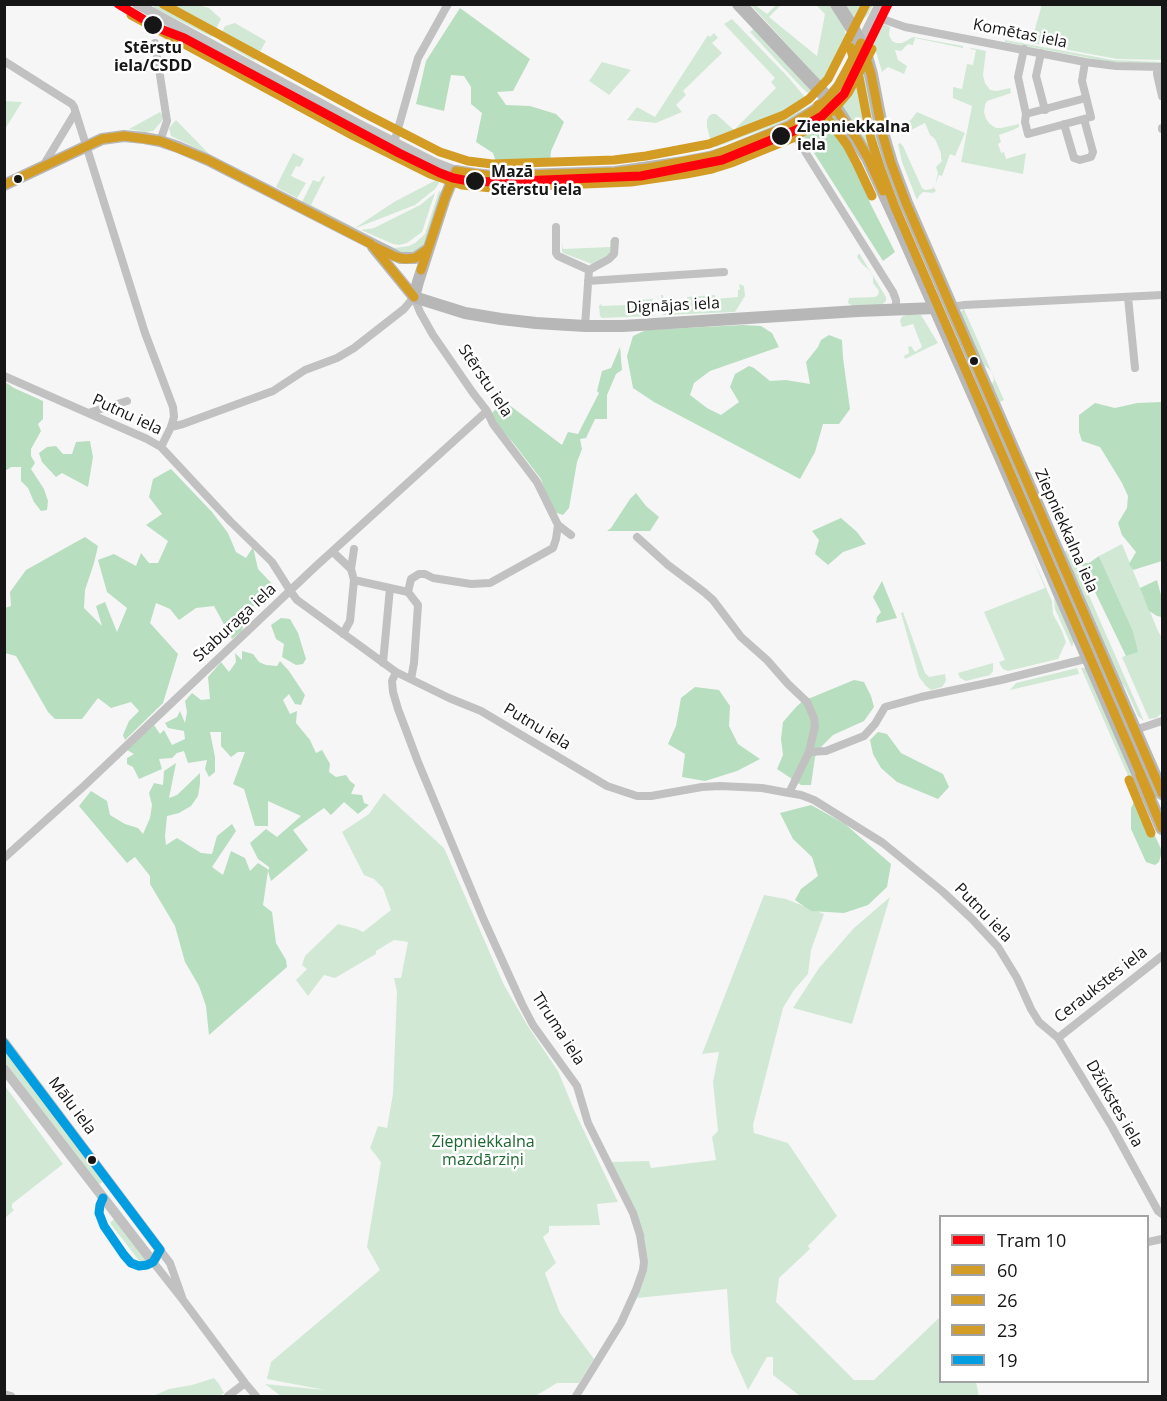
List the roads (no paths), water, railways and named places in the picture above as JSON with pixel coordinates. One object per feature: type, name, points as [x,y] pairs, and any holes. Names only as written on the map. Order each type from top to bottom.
[{"type":"highway","name":"Ziepniekkalna iela","points":[[739,4],[828,98],[868,158],[936,308],[977,385],[1105,660],[1162,793]]},
{"type":"highway","name":"Ziepniekkalna iela","points":[[837,4],[854,28],[861,44],[871,74],[883,136],[891,163],[951,308],[977,385],[1089,658],[1162,828]]},
{"type":"highway","points":[[899,225],[904,214],[913,218]]},
{"type":"highway","points":[[1089,658],[1098,656],[1105,660]]},
{"type":"main road","points":[[414,297],[445,198],[456,171],[492,176],[615,172],[710,156],[789,126],[816,109],[828,98]]},
{"type":"main road","name":"Stērstu iela","points":[[4,185],[102,139],[124,136],[144,138],[178,147],[208,160],[396,256],[405,259],[415,258],[428,249]]},
{"type":"main road","name":"Stērstu iela","points":[[371,244],[414,297]]},
{"type":"main road","name":"Dignājas iela","points":[[414,297],[465,313],[536,324],[585,326],[623,326],[936,308]]},
{"type":"street","points":[[137,4],[394,143],[456,171]]},
{"type":"street","points":[[394,143],[418,58],[448,4]]},
{"type":"street","points":[[828,98],[838,86],[880,4]]},
{"type":"street","name":"Komētas iela","points":[[874,16],[902,30],[1085,62],[1116,66],[1160,67]]},
{"type":"street","points":[[155,43],[168,122],[160,141]]},
{"type":"street","points":[[1024,50],[1018,77],[1026,114],[1024,122],[1028,134],[1091,117],[1082,81],[1085,62]]},
{"type":"street","points":[[1041,53],[1036,76],[1045,110]]},
{"type":"street","points":[[4,61],[72,104],[74,108],[151,350],[173,407],[174,417],[161,447]]},
{"type":"street","points":[[1160,67],[1157,74],[1162,96]]},
{"type":"street","points":[[1026,114],[1086,98]]},
{"type":"street","points":[[43,167],[75,112]]},
{"type":"street","points":[[1064,124],[1074,158],[1080,160],[1091,157],[1093,152],[1084,119]]},
{"type":"street","points":[[789,126],[893,292],[896,309]]},
{"type":"street","points":[[556,227],[558,256],[589,270]]},
{"type":"street","points":[[589,270],[614,254],[615,242]]},
{"type":"street","points":[[585,326],[589,270]]},
{"type":"street","points":[[588,281],[724,272]]},
{"type":"street","points":[[951,308],[964,305],[1162,295]]},
{"type":"street","points":[[171,427],[273,391],[305,370],[337,358],[354,348],[404,309],[414,297]]},
{"type":"street","name":"Stērstu iela","points":[[414,297],[434,335],[487,411],[493,424],[537,482],[558,525],[571,535]]},
{"type":"street","points":[[1128,297],[1135,368]]},
{"type":"street","name":"Putnu iela","points":[[4,376],[161,447],[272,562],[297,600],[396,672],[482,711],[607,786],[637,796],[720,786],[801,795],[814,800],[883,843],[972,919],[998,947],[1031,1009],[1040,1022],[1058,1038]]},
{"type":"street","points":[[88,413],[128,401]]},
{"type":"street","name":"Staburaga iela","points":[[4,858],[487,411]]},
{"type":"street","points":[[408,592],[411,579],[418,574],[471,584],[490,583],[554,548],[558,525]]},
{"type":"street","points":[[637,537],[713,600],[741,637],[767,660],[807,702],[815,726],[809,752],[789,793]]},
{"type":"street","points":[[343,634],[350,621],[354,580],[351,569],[354,549]]},
{"type":"street","points":[[333,552],[351,569]]},
{"type":"street","points":[[354,580],[408,592],[418,605],[411,679]]},
{"type":"street","points":[[383,663],[390,588]]},
{"type":"street","points":[[809,752],[826,751],[864,736],[875,724],[885,707],[1089,658]]},
{"type":"street","name":"Tīruma iela","points":[[396,672],[392,681],[398,709],[483,918],[533,1025],[577,1086],[588,1123],[633,1213],[640,1235],[644,1262],[634,1297],[621,1323],[576,1396]]},
{"type":"street","points":[[1135,730],[1162,721]]},
{"type":"street","name":"Ceraukstes iela","points":[[1058,1038],[1162,956]]},
{"type":"street","name":"Džūkstes iela","points":[[1058,1038],[1112,1127],[1158,1211],[1162,1214]]},
{"type":"street","name":"Mālu iela","points":[[4,1042],[170,1263],[183,1300]]},
{"type":"street","name":"Mālu iela","points":[[4,1069],[256,1396]]},
{"type":"street","points":[[103,1198],[115,1188]]},
{"type":"street","points":[[153,1262],[160,1250]]},
{"type":"street","points":[[228,1396],[245,1383]]},
{"type":"street","points":[[4,1395],[11,1396]]},
{"type":"tram line","name":"10","points":[[118,4],[158,28],[184,38],[440,173],[469,181],[496,182],[641,176],[722,160],[801,128],[822,116],[844,94],[888,4]]},
{"type":"place","name":"Stērstu iela/CSDD","points":[[153,25]]},
{"type":"place","name":"Ziepniekkalna iela","points":[[781,136]]},
{"type":"place","name":"Mazā Stērstu iela","points":[[475,181]]},
{"type":"park label","name":"Ziepniekkalna mazdārziņi","points":[[483,1151]]}]
